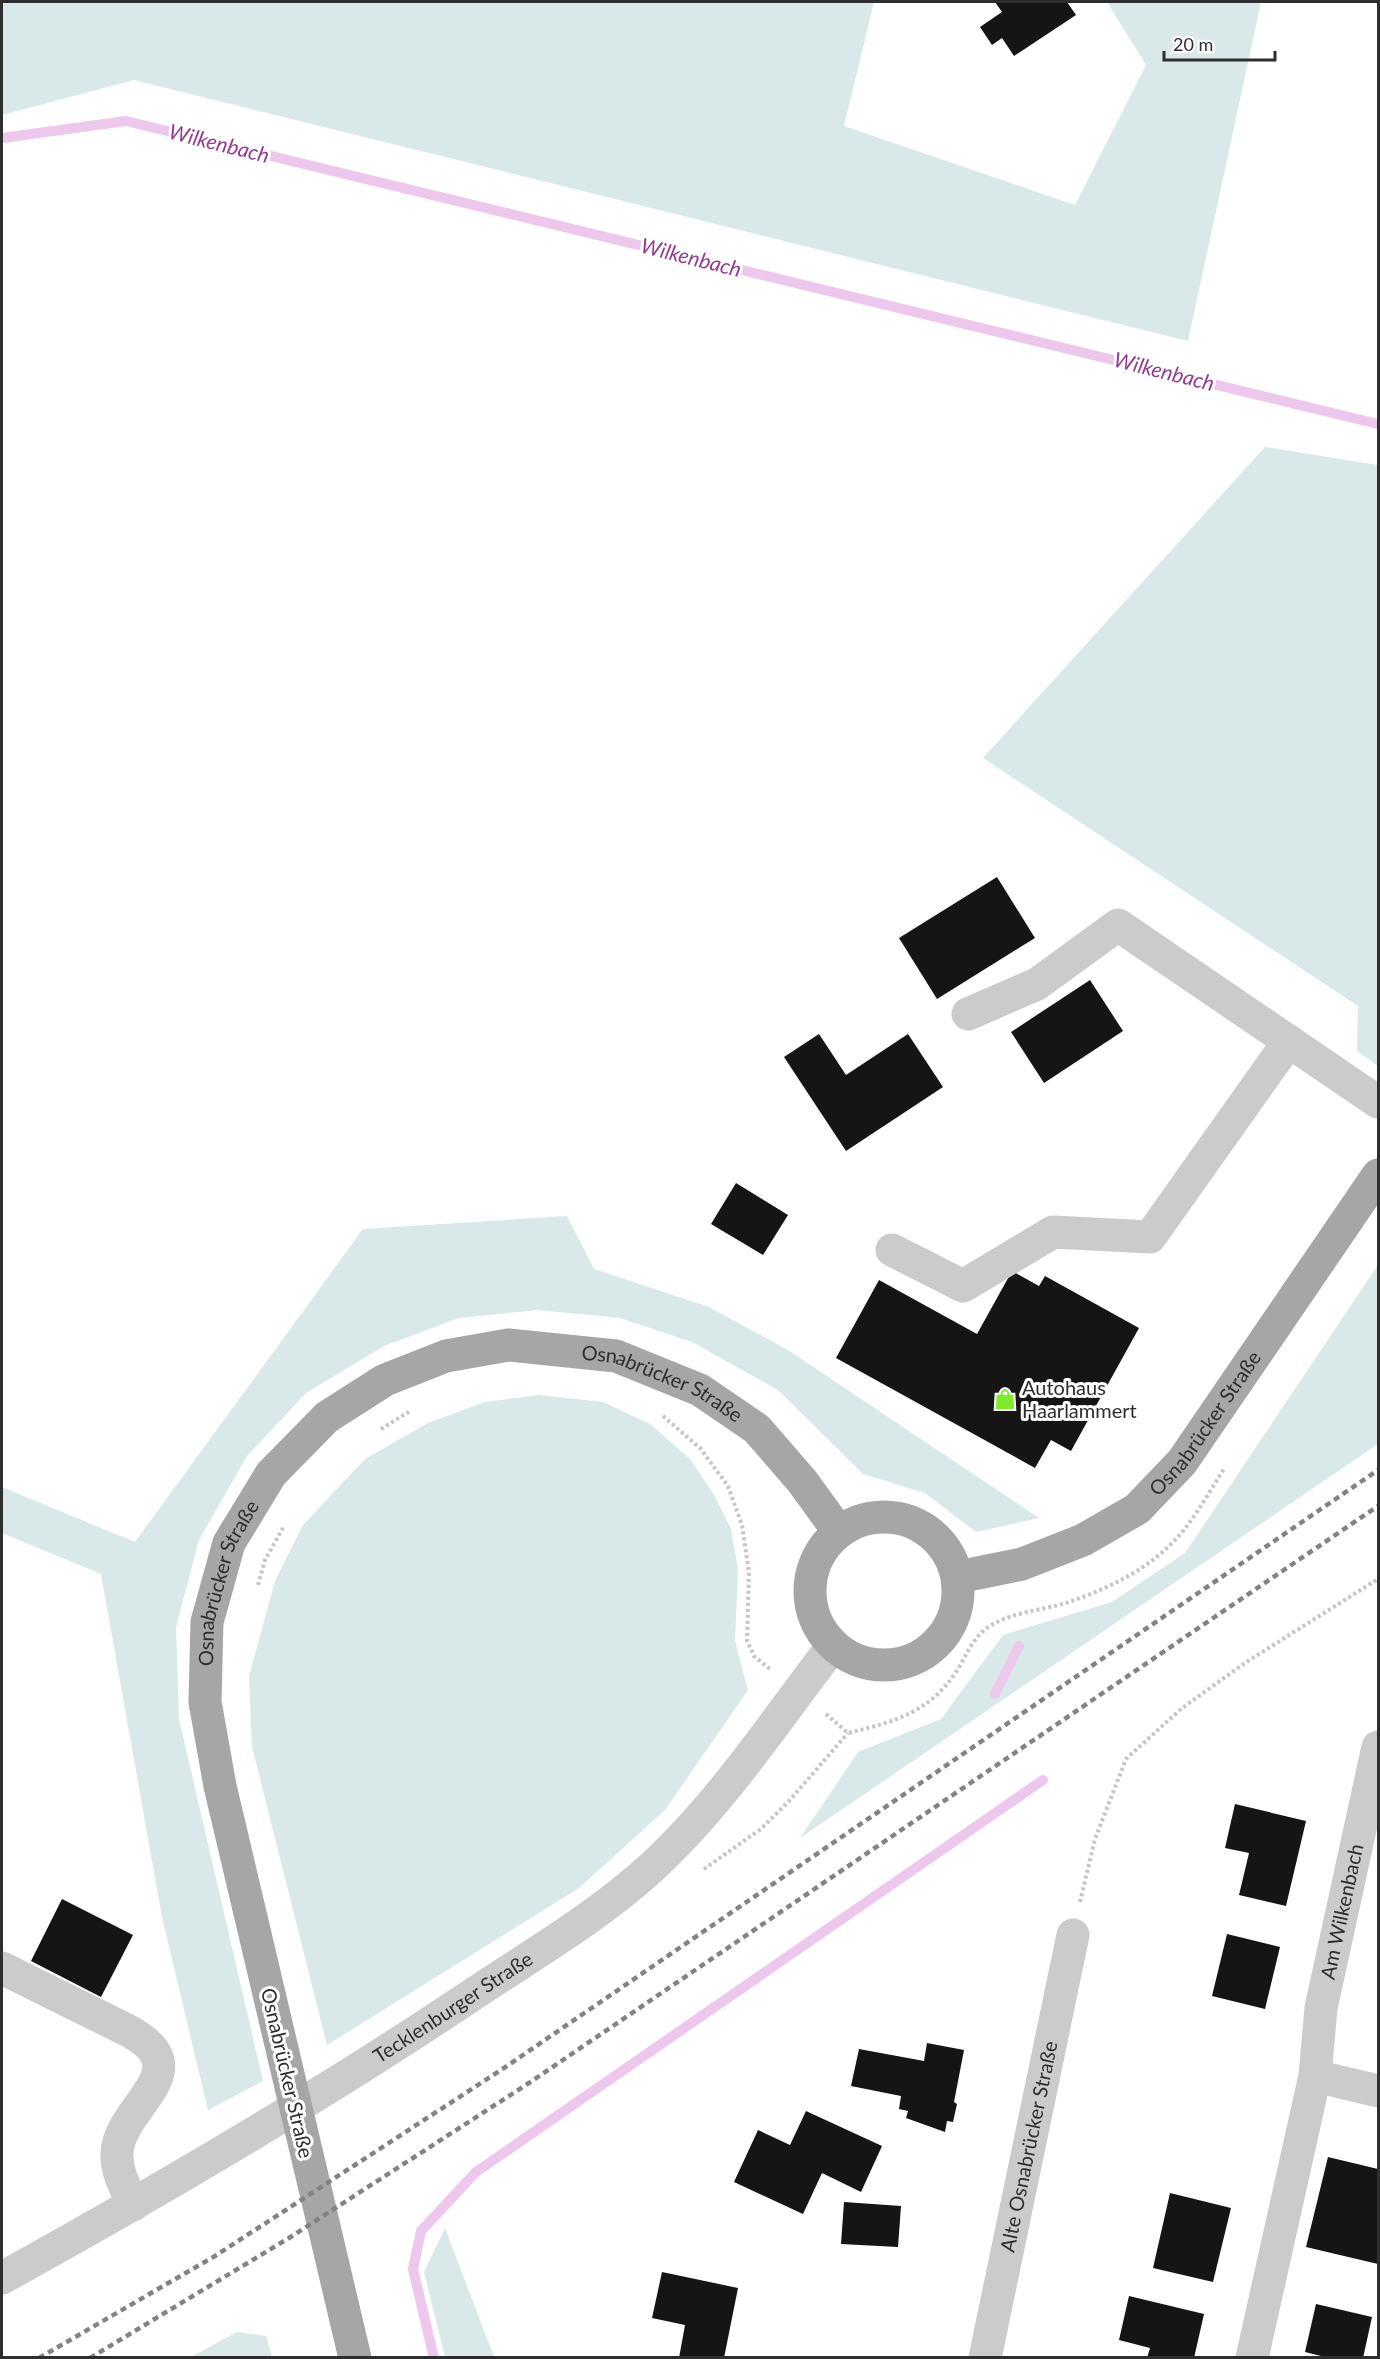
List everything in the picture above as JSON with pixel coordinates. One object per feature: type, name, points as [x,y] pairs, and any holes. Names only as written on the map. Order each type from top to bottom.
[{"type":"main road","name":"Osnabrücker Straße","points":[[957,1577],[1022,1564],[1083,1540],[1137,1509],[1182,1462],[1378,1174]]},
{"type":"main road","name":"Osnabrücker Straße","points":[[355,2358],[222,1797],[205,1702],[207,1623],[229,1543],[271,1474],[327,1417],[385,1380],[446,1356],[508,1345],[616,1356],[700,1390],[757,1429],[802,1481],[838,1532]]},
{"type":"main road","points":[[878,1517],[899,1518],[918,1524],[938,1539],[950,1557],[957,1577],[958,1597],[954,1618],[944,1636],[926,1653],[903,1664],[878,1666],[854,1661],[832,1647],[813,1618],[808,1595],[810,1576],[818,1555],[834,1535],[853,1522],[878,1517]]},
{"type":"street","points":[[968,1014],[1037,984],[1118,925],[1378,1102]]},
{"type":"street","points":[[892,1250],[963,1286],[1053,1232],[1150,1237],[1289,1041]]},
{"type":"street","name":"Tecklenburger Straße","points":[[2,2278],[134,2205],[264,2128],[380,2056],[579,1924],[650,1870],[697,1824],[832,1647]]},
{"type":"street","name":"Am Wilkenbach","points":[[1252,2358],[1315,2076],[1321,2008],[1378,1747]]},
{"type":"street","name":"Alte Osnabrücker Straße","points":[[985,2358],[1073,1935]]},
{"type":"street","points":[[2,1968],[136,2034],[145,2039],[154,2049],[158,2063],[157,2078],[123,2132],[117,2151],[118,2172],[134,2205]]},
{"type":"street","points":[[1315,2076],[1378,2091]]},
{"type":"path","points":[[373,1433],[413,1409]]},
{"type":"path","points":[[655,1409],[700,1448],[728,1486],[742,1525],[749,1572],[747,1641],[754,1656],[848,1733],[884,1724],[916,1711],[940,1694],[957,1671],[968,1649],[986,1629],[1005,1618],[1068,1602],[1109,1586],[1153,1559],[1170,1546],[1192,1519],[1230,1460]]},
{"type":"path","points":[[256,1590],[265,1560],[286,1524]]},
{"type":"path","points":[[1073,1935],[1095,1839],[1126,1759],[1182,1708],[1248,1660],[1378,1579]]},
{"type":"shaded area","points":[[2,2],[874,2],[844,126],[1075,205],[1146,65],[1107,2],[1261,2],[1188,341],[134,80],[2,115]]},
{"type":"shaded area","points":[[1265,447],[1378,465],[1378,1066],[1357,1051],[1358,1006],[983,758]]},
{"type":"shaded area","points":[[567,1216],[594,1269],[709,1307],[788,1350],[1039,1518],[976,1532],[925,1493],[863,1474],[778,1390],[692,1342],[620,1318],[537,1310],[459,1318],[384,1346],[306,1393],[247,1456],[199,1540],[176,1627],[179,1719],[263,2081],[208,2110],[162,1917],[101,1574],[2,1533],[2,1487],[135,1542],[363,1229]]},
{"type":"shaded area","points":[[1378,1265],[1378,1444],[800,1838],[858,1752],[941,1719],[1003,1635],[1112,1602],[1185,1553]]},
{"type":"shaded area","points":[[539,1395],[603,1402],[650,1424],[690,1459],[713,1493],[731,1529],[738,1568],[735,1641],[748,1690],[665,1810],[579,1888],[327,2045],[252,1747],[249,1676],[275,1581],[303,1525],[365,1459],[428,1423],[485,1402]]},
{"type":"shaded area","points":[[445,2228],[494,2357],[445,2357],[424,2272]]},
{"type":"shaded area","points":[[237,2332],[266,2336],[272,2357],[191,2357]]},
{"type":"building","points":[[995,2],[1067,2],[1076,15],[1014,56],[1002,38],[992,45],[980,27],[1002,12]]},
{"type":"building","points":[[997,877],[1035,938],[937,999],[899,938]]},
{"type":"building","points":[[1090,980],[1123,1031],[1044,1083],[1011,1032]]},
{"type":"building","points":[[819,1034],[846,1075],[908,1034],[943,1087],[846,1151],[784,1057]]},
{"type":"building","points":[[736,1183],[788,1215],[763,1255],[711,1224]]},
{"type":"building","name":"Autohaus Haarlammert","points":[[1012,1271],[1039,1286],[1045,1276],[1139,1328],[1071,1451],[1051,1440],[1035,1468],[836,1358],[879,1280],[977,1334]]},
{"type":"building","points":[[1235,1804],[1306,1821],[1286,1906],[1239,1895],[1249,1853],[1225,1848]]},
{"type":"building","points":[[62,1899],[133,1935],[101,1997],[31,1961]]},
{"type":"building","points":[[1227,1934],[1280,1947],[1265,2009],[1212,1996]]},
{"type":"building","points":[[927,2043],[964,2050],[954,2102],[957,2104],[953,2122],[947,2121],[945,2132],[906,2118],[908,2111],[899,2109],[901,2096],[851,2086],[859,2049],[924,2061]]},
{"type":"building","points":[[806,2111],[882,2146],[861,2192],[822,2173],[803,2214],[734,2182],[758,2130],[790,2145]]},
{"type":"building","points":[[1328,2157],[1378,2169],[1378,2264],[1306,2247]]},
{"type":"building","points":[[1170,2193],[1231,2208],[1213,2282],[1153,2268]]},
{"type":"building","points":[[844,2202],[901,2206],[898,2247],[841,2244]]},
{"type":"building","points":[[662,2272],[738,2288],[724,2358],[679,2358],[685,2325],[652,2318]]},
{"type":"building","points":[[1129,2296],[1204,2314],[1194,2358],[1147,2358],[1150,2348],[1119,2340]]},
{"type":"building","points":[[1316,2304],[1372,2317],[1363,2358],[1329,2358],[1305,2352]]},
{"type":"waterway","name":"Wilkenbach","points":[[2,138],[126,121],[1378,424]]},
{"type":"waterway","points":[[995,1694],[1019,1646]]},
{"type":"waterway","points":[[434,2358],[413,2269],[421,2231],[476,2172],[1043,1780]]},
{"type":"railway","points":[[39,2358],[215,2256],[504,2068],[1378,1470]]},
{"type":"railway","points":[[90,2358],[289,2238],[529,2083],[1378,1506]]},
{"type":"place","name":"Autohaus Haarlammert","points":[[1005,1399]]}]
